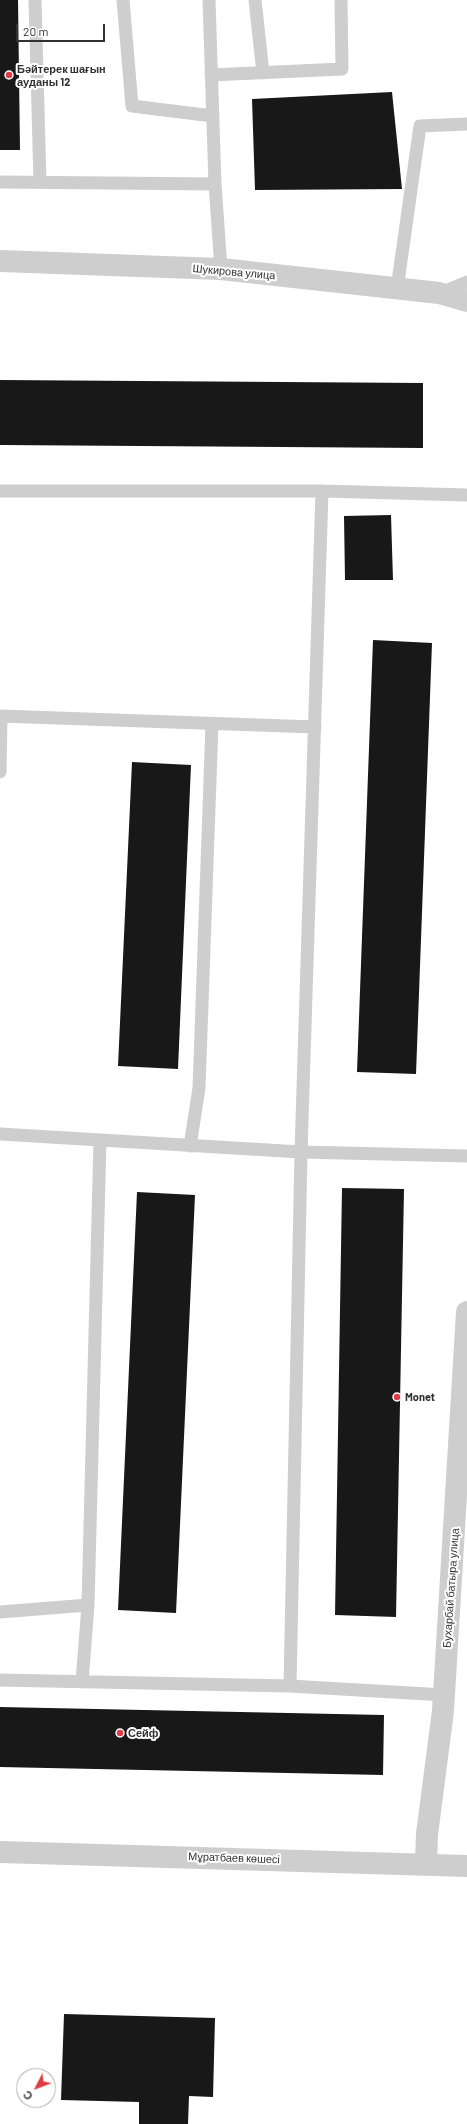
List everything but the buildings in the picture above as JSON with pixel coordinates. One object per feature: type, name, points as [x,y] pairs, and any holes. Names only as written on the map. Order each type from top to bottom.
[{"type":"street","name":"Шукирова улица","points":[[0,261],[221,269],[439,293],[467,301]]},
{"type":"street","name":"Бухарбай батыра улица","points":[[426,1863],[427,1834],[444,1695],[467,1312]]},
{"type":"street","name":"Мұратбаев көшесі","points":[[0,1852],[426,1863],[467,1866]]},
{"type":"lane","points":[[35,0],[40,182]]},
{"type":"lane","points":[[123,0],[132,106],[213,116]]},
{"type":"lane","points":[[209,0],[215,184],[221,269]]},
{"type":"lane","points":[[255,0],[264,73]]},
{"type":"lane","points":[[212,75],[342,69],[341,0]]},
{"type":"lane","points":[[397,289],[420,126],[467,124]]},
{"type":"lane","points":[[0,182],[215,184]]},
{"type":"lane","points":[[439,293],[467,282]]},
{"type":"lane","points":[[0,491],[322,491],[467,495]]},
{"type":"lane","points":[[290,1686],[301,1152],[322,491]]},
{"type":"lane","points":[[0,772],[1,716],[315,727]]},
{"type":"lane","points":[[190,1146],[199,1088],[212,724]]},
{"type":"lane","points":[[0,1134],[301,1152],[467,1156]]},
{"type":"lane","points":[[82,1682],[88,1605],[100,1140]]},
{"type":"lane","points":[[0,1612],[88,1605]]},
{"type":"lane","points":[[0,1680],[290,1686],[444,1695]]},
{"type":"place","name":"Бәйтерек шағын ауданы 12","points":[[9,75]]},
{"type":"place","name":"Monet","points":[[397,1397]]},
{"type":"place","name":"Сейф","points":[[120,1733]]}]
